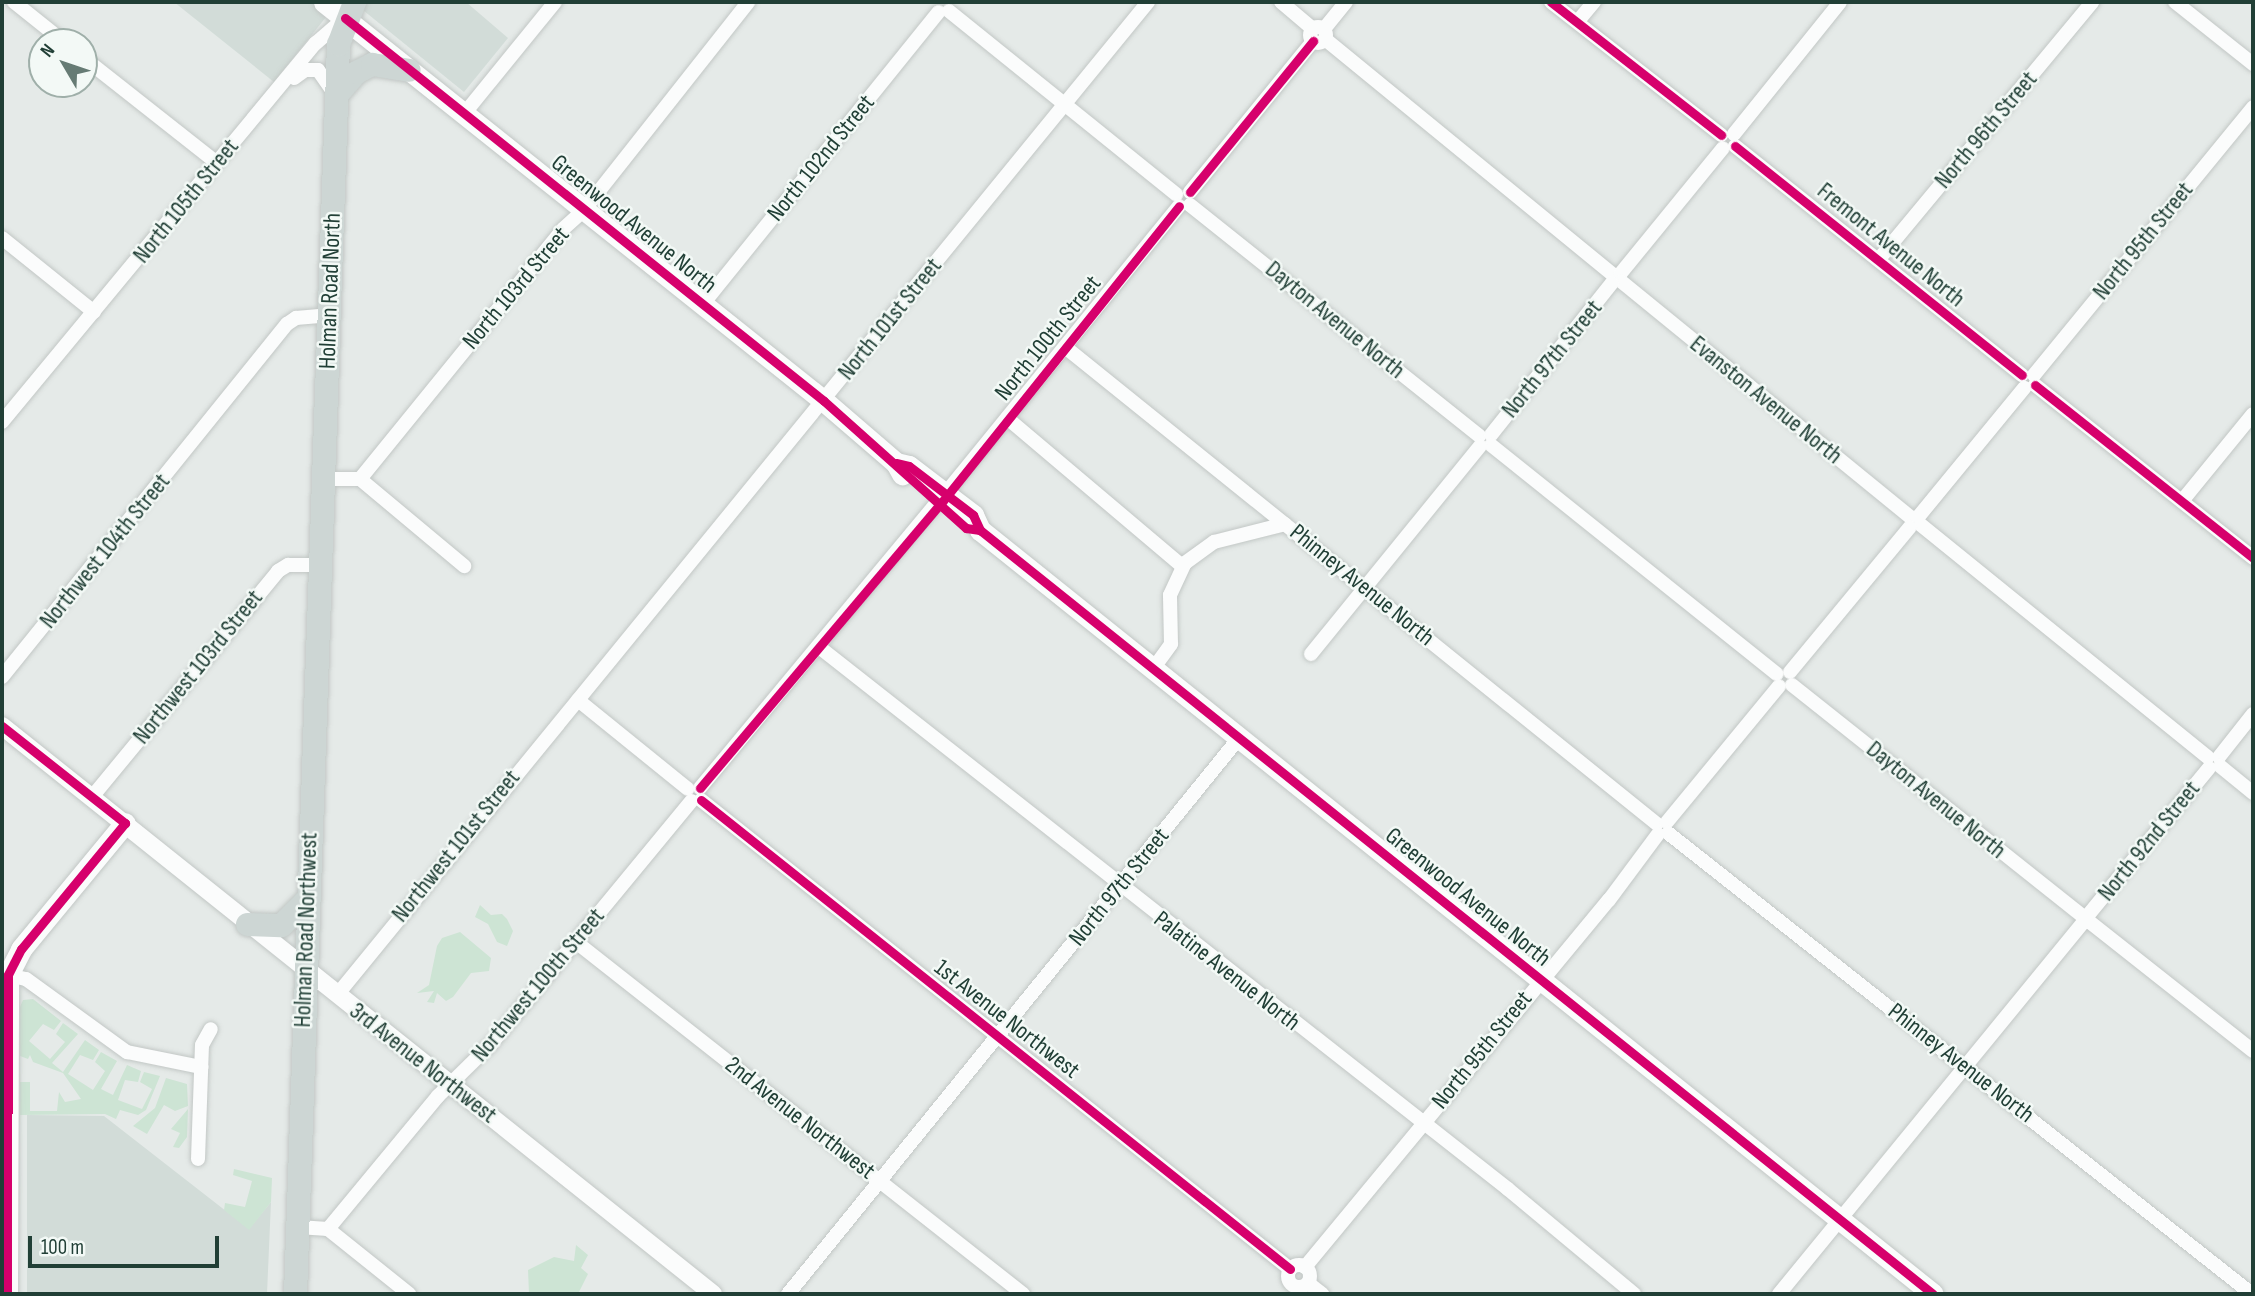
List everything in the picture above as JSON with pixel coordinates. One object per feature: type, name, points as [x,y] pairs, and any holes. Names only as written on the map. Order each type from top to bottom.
[{"type":"main road","name":"Greenwood Avenue North","points":[[324,2],[349,10],[410,70],[824,401],[896,463],[903,476],[941,499],[966,528],[980,530],[1933,1294]]},
{"type":"main road","name":"Holman Road North","points":[[319,565],[338,44],[349,10]]},
{"type":"main road","points":[[336,95],[356,72],[372,64],[410,70]]},
{"type":"main road","name":"Holman Road Northwest","points":[[295,1294],[319,565]]},
{"type":"main road","points":[[7,1294],[4,1216],[8,975],[21,949],[125,823]]},
{"type":"main road","points":[[247,924],[281,925],[307,899]]},
{"type":"street","points":[[14,2],[46,28]]},
{"type":"street","points":[[464,114],[555,2]]},
{"type":"street","name":"North 103rd Street","points":[[360,479],[522,279],[584,209],[748,2]]},
{"type":"street","name":"North 101st Street","points":[[578,700],[1148,2]]},
{"type":"street","name":"Evanston Avenue North","points":[[1281,2],[1915,522],[2253,793]]},
{"type":"street","name":"North 100th Street","points":[[695,794],[941,499],[1346,2]]},
{"type":"street","name":"Fremont Avenue North","points":[[1551,2],[1879,259],[2253,558]]},
{"type":"street","points":[[1578,21],[1594,2]]},
{"type":"street","name":"North 97th Street","points":[[1311,654],[1364,585],[1486,441],[1840,2]]},
{"type":"street","name":"North 96th Street","points":[[1879,259],[2092,2]]},
{"type":"street","points":[[2175,2],[2253,64]]},
{"type":"street","name":"Dayton Avenue North","points":[[942,5],[2253,1051]]},
{"type":"street","name":"North 102nd Street","points":[[703,304],[942,5]]},
{"type":"street","name":"North 105th Street","points":[[2,422],[323,36],[349,10]]},
{"type":"street","points":[[98,69],[217,163]]},
{"type":"street","name":"North 105th Street","points":[[279,90],[311,69],[322,73],[336,95]]},
{"type":"street","name":"North 95th Street","points":[[1305,1266],[1540,979],[1609,900],[1662,828],[2253,107]]},
{"type":"street","points":[[2,238],[94,312]]},
{"type":"street","name":"Northwest 104th Street","points":[[2,677],[287,324],[296,318],[328,315]]},
{"type":"street","name":"Phinney Avenue North","points":[[1065,347],[1364,585],[1662,828],[2252,1294]]},
{"type":"street","points":[[2182,501],[2253,414]]},
{"type":"street","points":[[1007,418],[1182,566]]},
{"type":"street","points":[[322,479],[360,479],[464,566]]},
{"type":"street","points":[[1153,669],[1171,644],[1170,595],[1182,566],[1214,542],[1285,524]]},
{"type":"street","name":"Northwest 103rd Street","points":[[92,797],[278,571],[288,565],[319,565]]},
{"type":"street","name":"Palatine Avenue North","points":[[819,647],[1634,1294]]},
{"type":"street","name":"1st Avenue Northwest","points":[[578,700],[997,1036],[1287,1283]]},
{"type":"street","name":"Northwest 101st Street","points":[[337,995],[578,700]]},
{"type":"street","name":"North 92nd Street","points":[[1779,1294],[2253,714]]},
{"type":"street","name":"3rd Avenue Northwest","points":[[2,726],[713,1294]]},
{"type":"street","name":"North 97th Street","points":[[788,1294],[1239,738]]},
{"type":"street","name":"Northwest 100th Street","points":[[328,1229],[451,1084],[491,1044],[695,794]]},
{"type":"street","name":"2nd Avenue Northwest","points":[[576,942],[1023,1294]]},
{"type":"street","points":[[8,975],[26,979],[127,1052],[201,1067]]},
{"type":"street","points":[[198,1159],[202,1045],[211,1029]]},
{"type":"street","points":[[298,1227],[328,1229],[410,1294]]},
{"type":"street","points":[[1305,1266],[1310,1276],[1308,1283],[1301,1287],[1287,1283],[1305,1266]]},
{"type":"street","points":[[1308,1283],[1322,1294]]},
{"type":"shaded area","points":[[174,2],[338,2],[274,82]]},
{"type":"shaded area","points":[[353,2],[466,2],[508,38],[464,92]]},
{"type":"shaded area","points":[[27,1115],[104,1116],[249,1229],[271,1202],[267,1294],[27,1294]]},
{"type":"green space","points":[[480,905],[491,915],[502,914],[507,919],[513,931],[507,946],[497,942],[488,924],[475,917]]},
{"type":"green space","points":[[460,932],[491,958],[489,971],[471,973],[453,997],[446,1001],[437,993],[434,1003],[427,1002],[434,991],[417,993],[429,985],[437,946],[442,938]]},
{"type":"green space","points":[[33,999],[61,1021],[54,1030],[43,1024],[29,1041],[50,1059],[65,1042],[56,1034],[63,1023],[78,1034],[52,1063],[63,1072],[85,1040],[99,1050],[93,1060],[80,1055],[68,1074],[93,1090],[105,1071],[95,1062],[101,1052],[117,1061],[101,1089],[113,1095],[127,1065],[141,1071],[138,1082],[125,1080],[118,1100],[142,1109],[152,1089],[140,1082],[144,1072],[160,1076],[146,1110],[138,1115],[120,1110],[116,1119],[105,1114],[20,1115],[20,1082],[30,1082],[30,1111],[57,1111],[59,1092],[65,1102],[81,1099],[63,1073],[33,1062],[30,1055],[28,1059],[20,1056],[20,1007],[23,1000]]},
{"type":"green space","points":[[166,1078],[187,1084],[188,1106],[175,1111],[164,1105],[147,1134],[133,1126],[155,1108]]},
{"type":"green space","points":[[188,1109],[187,1137],[179,1148],[173,1147],[180,1133],[171,1129]]},
{"type":"green space","points":[[234,1169],[272,1178],[271,1202],[249,1230],[224,1210],[225,1203],[245,1207],[252,1181],[233,1175]]},
{"type":"green space","points":[[576,1245],[588,1255],[581,1268],[588,1274],[578,1294],[529,1294],[528,1270],[554,1257],[574,1261]]},
{"type":"cycle path","points":[[1551,2],[1721,135]]},
{"type":"cycle path","points":[[345,18],[824,401],[966,528],[980,530]]},
{"type":"cycle path","points":[[1190,192],[1313,41]]},
{"type":"cycle path","points":[[1735,146],[2022,375]]},
{"type":"cycle path","points":[[700,788],[942,502],[1179,206]]},
{"type":"cycle path","points":[[2035,385],[2253,558]]},
{"type":"cycle path","points":[[896,463],[909,466],[973,515],[980,530],[1933,1294]]},
{"type":"cycle path","points":[[2,726],[125,823],[21,949],[8,975],[7,1294]]},
{"type":"cycle path","points":[[701,800],[1290,1269]]}]
